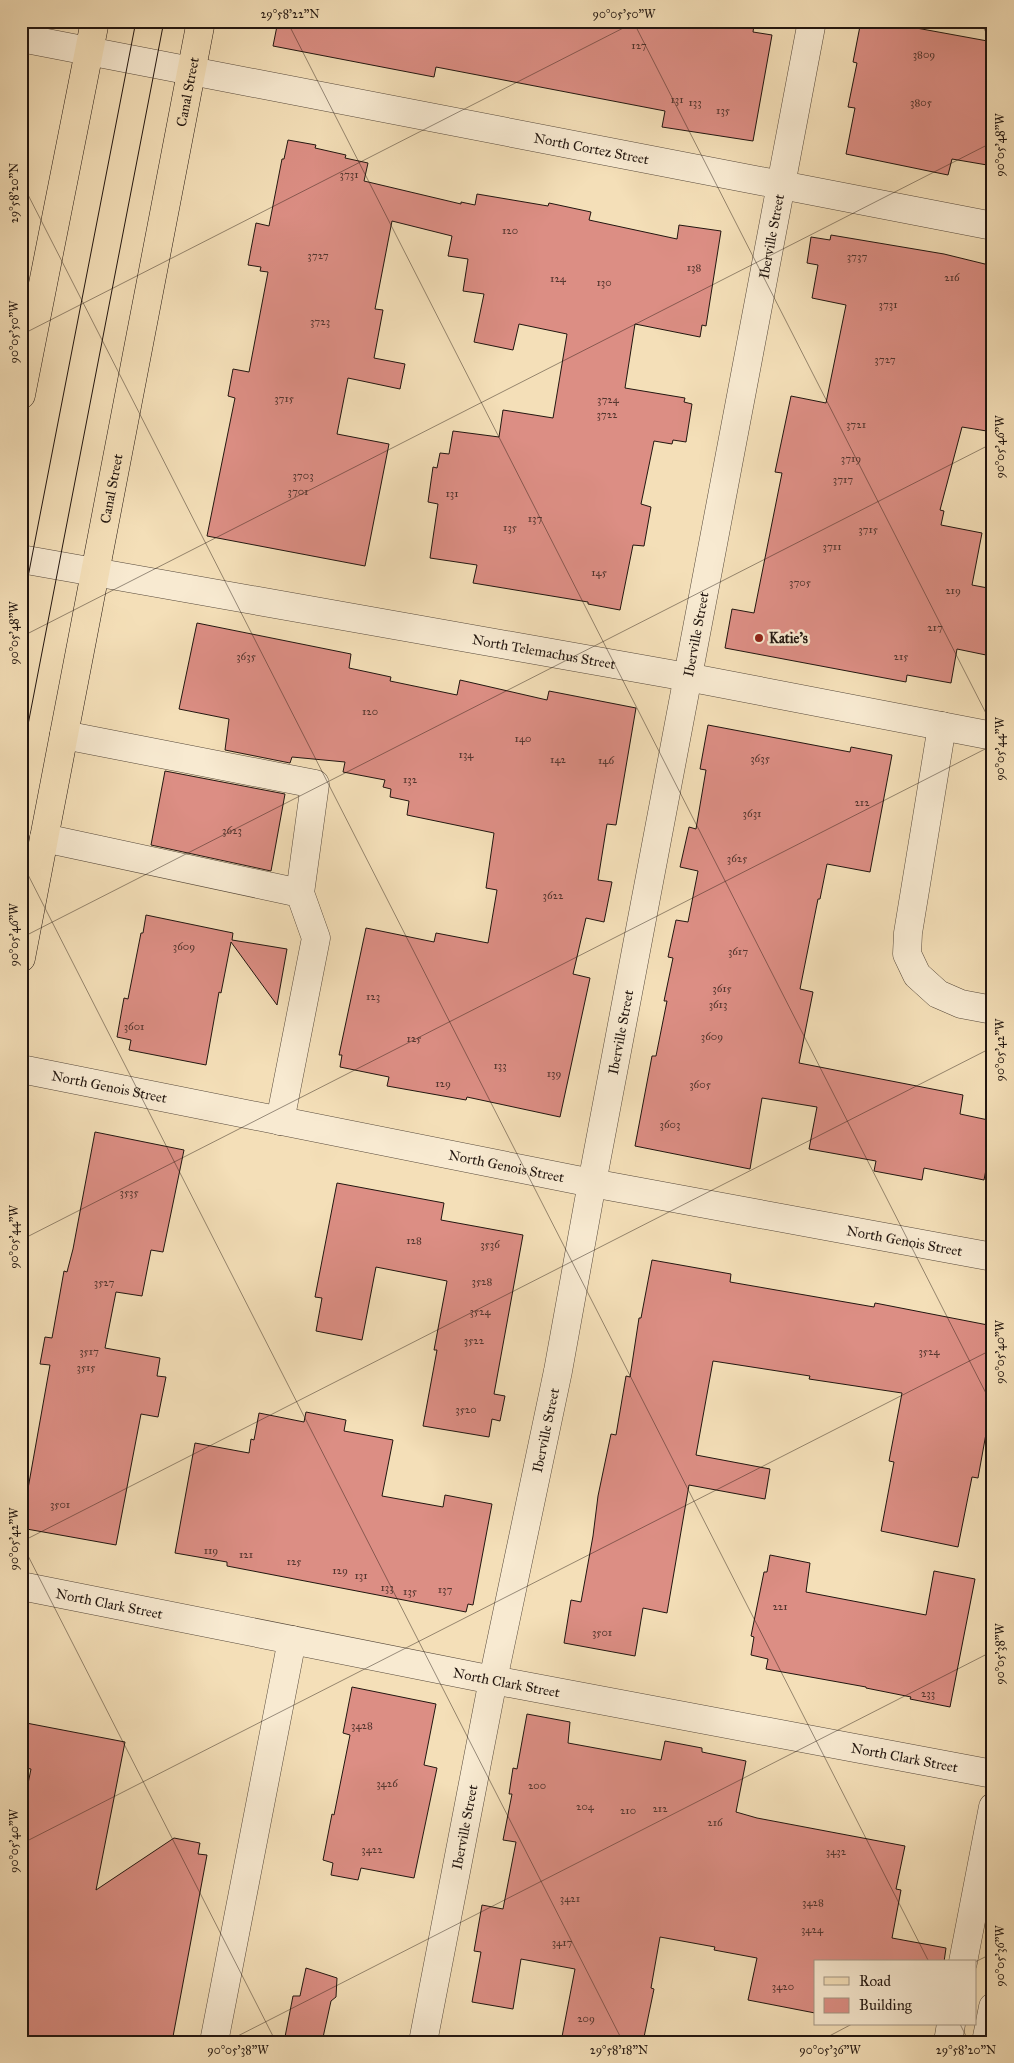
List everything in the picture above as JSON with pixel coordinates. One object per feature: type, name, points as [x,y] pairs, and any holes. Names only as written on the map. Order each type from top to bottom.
[{"type":"main road","points":[[21,395],[94,21]]},
{"type":"main road","name":"Canal Street","points":[[21,958],[201,21]]},
{"type":"street","name":"Iberville Street","points":[[423,2042],[493,1680],[558,1371],[812,21]]},
{"type":"street","name":"North Cortez Street","points":[[21,38],[993,226]]},
{"type":"street","name":"North Telemachus Street","points":[[21,559],[687,678],[993,736]]},
{"type":"street","points":[[942,726],[908,933],[908,954],[917,975],[938,994],[961,1004],[993,1010]]},
{"type":"street","points":[[64,735],[315,784],[300,893],[316,938],[280,1121]]},
{"type":"street","points":[[44,838],[300,893]]},
{"type":"street","name":"North Genois Street","points":[[21,1069],[592,1183],[993,1258]]},
{"type":"street","name":"North Clark Street","points":[[21,1586],[493,1680],[993,1774]]},
{"type":"street","points":[[214,2042],[292,1640]]},
{"type":"street","points":[[963,1960],[993,1807]]},
{"type":"street","points":[[986,2042],[993,2007]]},
{"type":"street","points":[[948,2042],[951,2026]]},
{"type":"building","points":[[278,21],[735,21],[754,25],[753,32],[772,35],[753,141],[662,127],[665,111],[436,67],[434,77],[273,46]]},
{"type":"building","points":[[861,21],[878,21],[993,42],[993,166],[952,159],[948,175],[846,154],[855,108],[848,107],[857,63],[853,62]]},
{"type":"building","points":[[288,140],[316,145],[315,148],[346,155],[345,158],[368,163],[364,181],[461,204],[461,202],[475,205],[477,194],[548,206],[549,203],[591,212],[589,220],[677,239],[679,225],[721,231],[706,326],[702,325],[700,337],[635,324],[625,388],[685,398],[684,402],[692,404],[686,442],[673,440],[672,444],[654,441],[641,504],[651,507],[644,546],[633,545],[620,610],[588,604],[588,602],[473,583],[477,565],[430,558],[438,504],[428,502],[433,467],[437,468],[440,453],[449,454],[453,431],[499,437],[503,410],[553,418],[567,334],[519,324],[513,350],[474,342],[484,294],[463,291],[468,259],[448,256],[452,236],[392,221],[375,309],[383,310],[374,358],[405,364],[400,389],[348,378],[337,434],[389,444],[365,566],[207,536],[235,398],[228,396],[233,369],[249,372],[268,272],[260,271],[261,267],[248,265],[256,223],[269,226],[282,159],[284,159]]},
{"type":"building","points":[[831,235],[944,254],[993,266],[993,432],[962,427],[940,510],[944,511],[941,525],[982,533],[972,585],[993,589],[993,617],[986,655],[957,649],[951,683],[907,675],[906,682],[725,648],[732,609],[754,613],[782,473],[775,472],[791,396],[826,403],[846,305],[812,298],[818,265],[807,263],[811,237],[830,240]]},
{"type":"building","points":[[197,623],[351,654],[349,668],[391,677],[390,681],[457,695],[460,680],[547,700],[549,691],[636,708],[616,825],[607,824],[598,880],[612,882],[604,922],[586,918],[573,974],[590,978],[560,1117],[467,1097],[466,1100],[387,1086],[389,1077],[340,1067],[342,1055],[339,1055],[366,928],[434,942],[436,933],[488,943],[497,890],[486,888],[494,833],[407,815],[409,801],[390,797],[391,789],[383,787],[385,780],[343,772],[345,762],[292,757],[290,763],[225,750],[229,719],[179,709]]},
{"type":"building","points":[[708,725],[850,752],[851,747],[892,755],[870,872],[827,864],[800,989],[813,992],[799,1063],[963,1095],[960,1114],[993,1121],[993,1133],[984,1180],[924,1168],[922,1180],[874,1171],[876,1161],[809,1149],[817,1107],[762,1098],[750,1169],[635,1146],[652,1056],[656,1056],[667,1001],[664,1001],[673,958],[668,957],[676,920],[688,922],[698,871],[680,867],[689,827],[696,829],[706,770],[700,769]]},
{"type":"building","points":[[165,771],[285,794],[271,871],[151,845]]},
{"type":"building","points":[[146,915],[233,933],[232,940],[287,949],[277,1005],[231,942],[221,993],[219,992],[206,1065],[129,1050],[131,1040],[117,1037],[124,998],[128,999]]},
{"type":"building","points":[[95,1132],[184,1150],[163,1252],[151,1250],[142,1296],[116,1292],[105,1348],[160,1358],[157,1376],[166,1377],[158,1417],[141,1414],[116,1545],[21,1528],[50,1365],[40,1364],[45,1337],[52,1338],[64,1271],[67,1272],[73,1249]]},
{"type":"building","points":[[337,1183],[444,1203],[441,1220],[523,1235],[494,1394],[505,1396],[500,1421],[492,1419],[489,1437],[423,1426],[437,1350],[434,1350],[447,1281],[376,1267],[362,1340],[316,1331],[322,1298],[315,1297]]},
{"type":"building","points":[[652,1260],[731,1274],[730,1282],[874,1307],[875,1303],[993,1326],[993,1395],[978,1478],[972,1477],[958,1547],[881,1531],[894,1462],[889,1461],[902,1393],[809,1379],[810,1376],[713,1361],[696,1455],[770,1469],[765,1499],[689,1485],[667,1613],[643,1608],[635,1656],[564,1643],[571,1600],[581,1602],[598,1496],[611,1434],[616,1435],[626,1376],[630,1377],[639,1318],[641,1318]]},
{"type":"building","points":[[306,1412],[346,1420],[344,1431],[393,1440],[382,1496],[443,1507],[445,1495],[492,1504],[473,1605],[468,1604],[466,1612],[227,1566],[227,1562],[175,1553],[195,1443],[249,1453],[251,1439],[254,1440],[259,1413],[304,1422]]},
{"type":"building","points":[[770,1555],[810,1563],[806,1592],[926,1615],[934,1571],[975,1579],[950,1707],[866,1687],[766,1669],[768,1659],[751,1655],[754,1637],[751,1636],[764,1572],[767,1572]]},
{"type":"building","points":[[352,1687],[436,1704],[424,1765],[437,1768],[414,1878],[361,1868],[358,1880],[331,1875],[333,1863],[323,1860],[350,1735],[343,1733]]},
{"type":"building","points":[[527,1714],[570,1722],[568,1743],[661,1760],[665,1741],[702,1748],[702,1752],[746,1761],[736,1812],[757,1818],[905,1846],[896,1889],[901,1890],[892,1938],[946,1948],[944,1960],[814,1960],[814,2013],[748,2000],[757,1958],[714,1950],[715,1947],[660,1937],[651,1988],[654,1989],[643,2042],[561,2042],[575,1969],[521,1959],[513,2009],[472,2002],[481,1952],[474,1951],[482,1905],[503,1909],[516,1842],[503,1840],[512,1794],[509,1794],[513,1768],[517,1769]]},
{"type":"building","points":[[21,1722],[125,1742],[96,1890],[174,1838],[200,1843],[198,1854],[207,1855],[172,2042],[21,2042],[21,1818],[31,1769],[21,1767]]},
{"type":"building","points":[[306,1968],[337,1978],[336,1997],[331,2001],[322,2042],[284,2042],[293,1996],[300,1996]]},
{"type":"tram line","points":[[21,613],[136,21]]},
{"type":"tram line","points":[[21,761],[164,21]]},
{"type":"place","name":"Katie's","points":[[759,638]]}]
